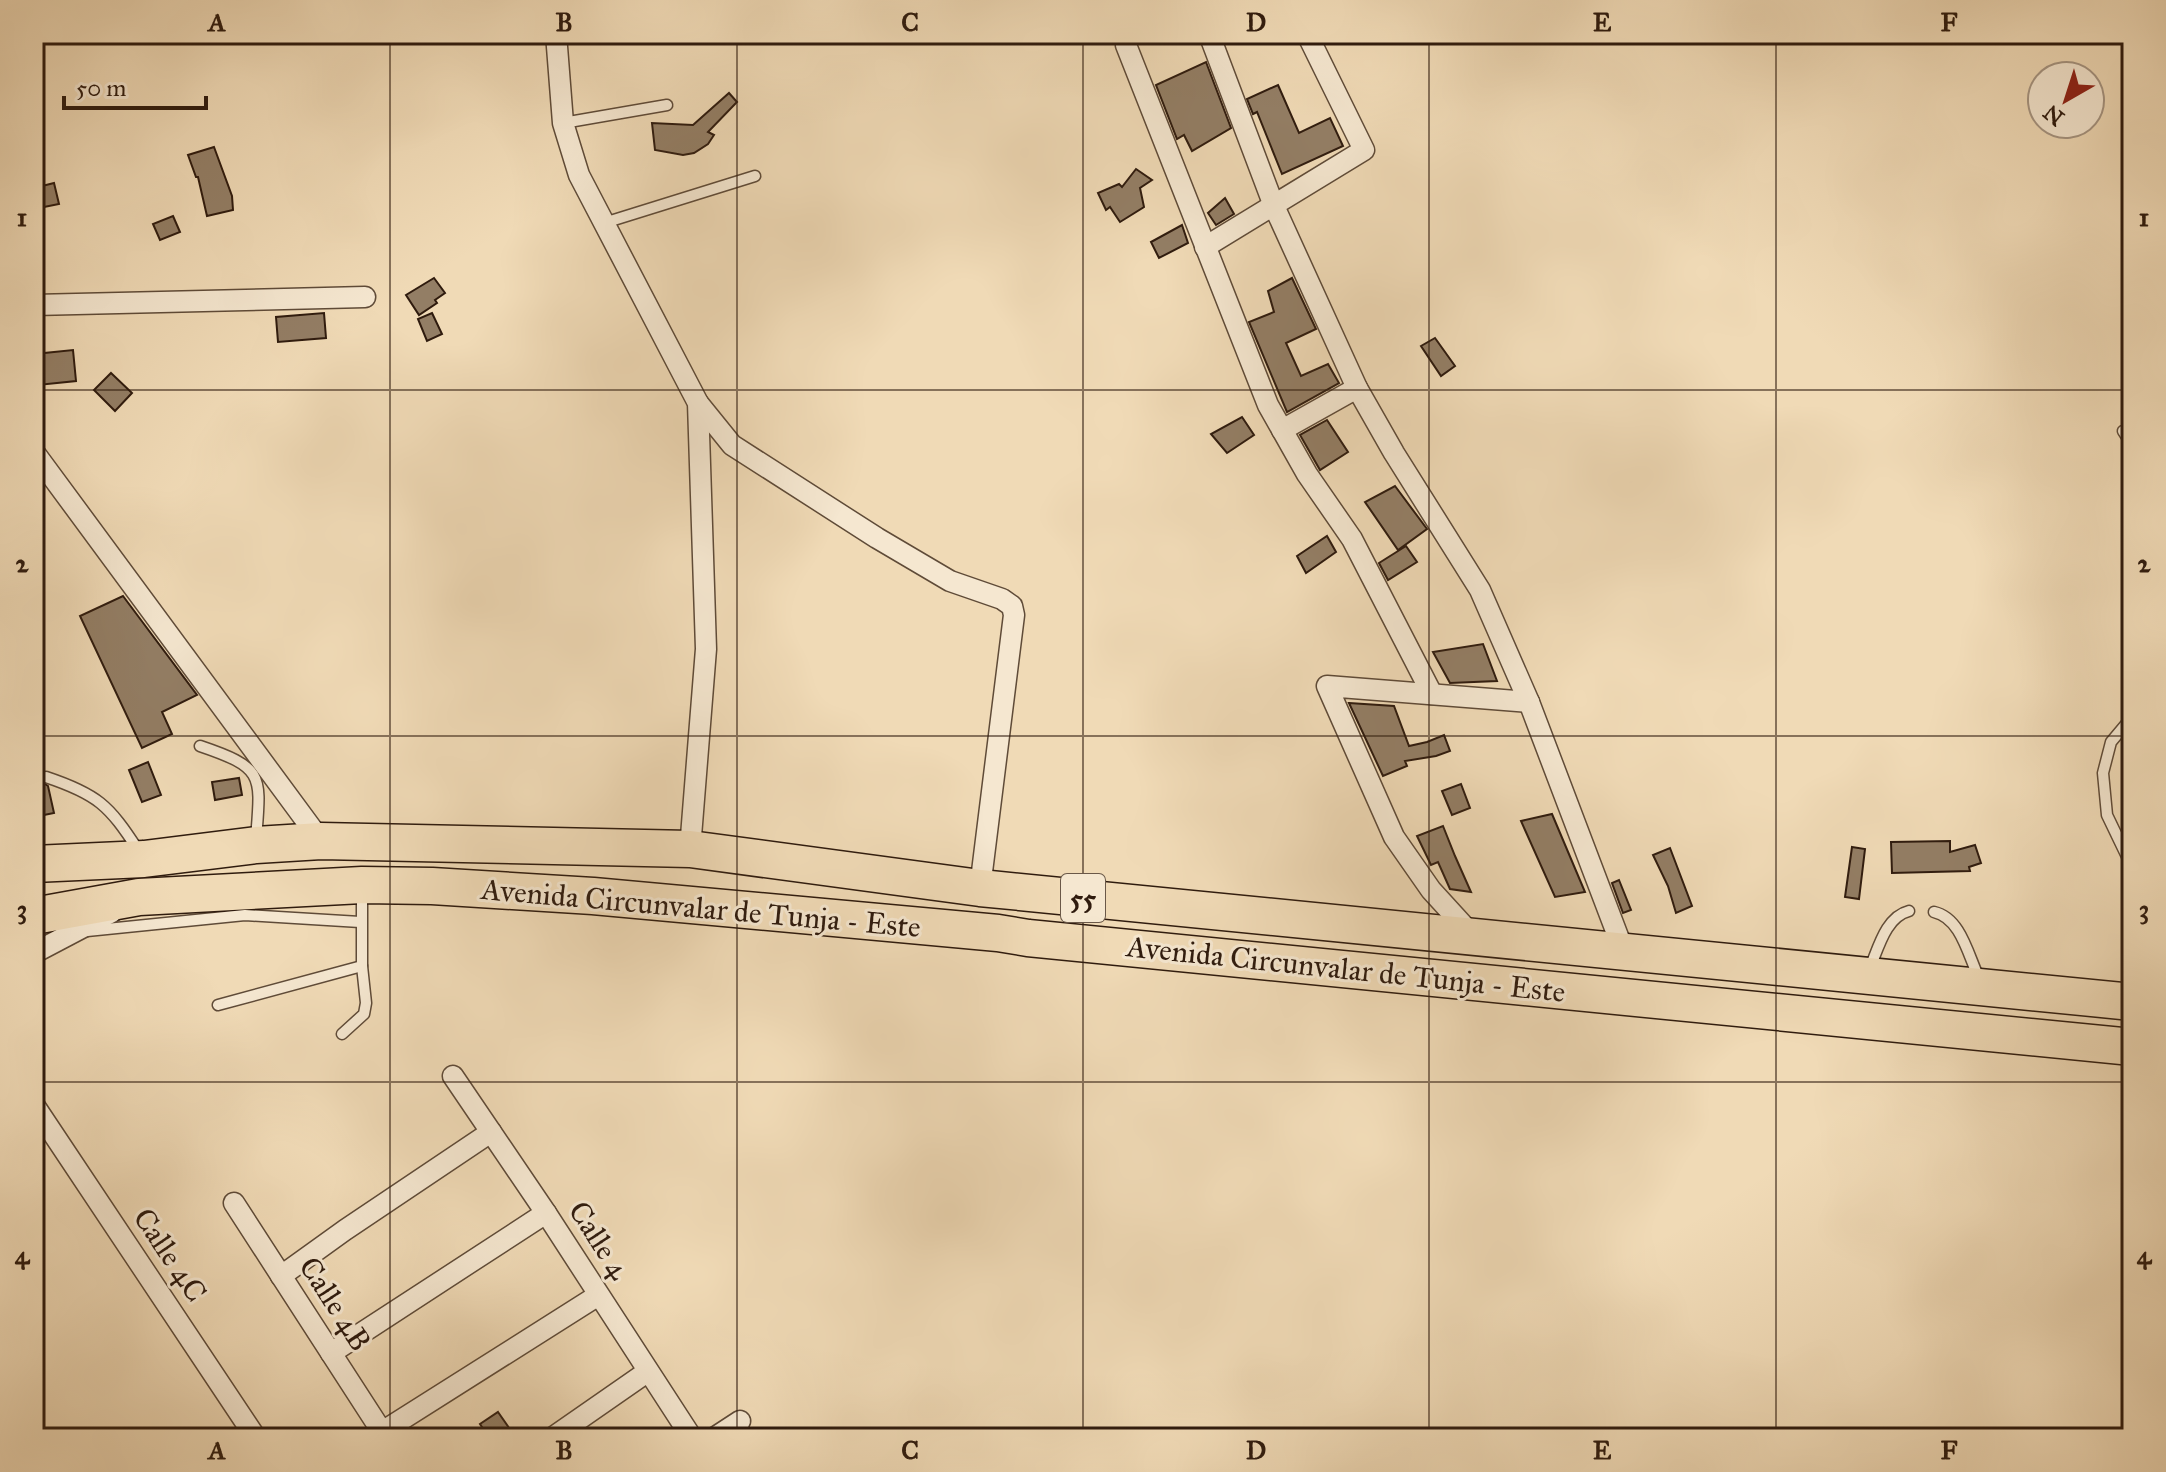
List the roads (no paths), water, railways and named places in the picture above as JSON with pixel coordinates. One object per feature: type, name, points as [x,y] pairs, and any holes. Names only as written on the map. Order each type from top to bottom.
[{"type":"highway","name":"Avenida Circunvalar de Tunja - Este","points":[[34,864],[144,859],[256,845],[321,841],[690,849],[980,888],[2132,1002]]},
{"type":"highway","name":"Avenida Circunvalar de Tunja - Este","points":[[34,916],[139,897],[362,885],[593,896],[998,933],[2132,1047]]},
{"type":"street","points":[[556,34],[563,123],[579,175],[698,403],[732,445],[950,581],[1002,599],[1012,606],[1014,615],[980,888]]},
{"type":"street","points":[[1209,34],[1274,206],[1357,388],[1480,590],[1529,702],[1624,952]]},
{"type":"street","points":[[1205,247],[1364,150],[1307,34]]},
{"type":"street","points":[[1126,45],[1268,405],[1307,474],[1352,539],[1432,694]]},
{"type":"street","points":[[34,305],[365,297]]},
{"type":"street","points":[[1282,430],[1357,388]]},
{"type":"street","points":[[690,849],[706,649],[698,403]]},
{"type":"street","points":[[34,452],[321,841]]},
{"type":"street","points":[[1475,937],[1431,890],[1394,837],[1327,686],[1529,702]]},
{"type":"street","points":[[34,953],[139,897]]},
{"type":"street","name":"Calle 4","points":[[453,1076],[692,1438]]},
{"type":"street","name":"Calle 4C","points":[[34,1105],[256,1438]]},
{"type":"street","points":[[281,1276],[491,1132]]},
{"type":"street","name":"Calle 4B","points":[[234,1203],[384,1435]]},
{"type":"street","points":[[331,1353],[546,1213]]},
{"type":"street","points":[[384,1435],[597,1296]]},
{"type":"street","points":[[552,1438],[647,1372]]},
{"type":"street","points":[[714,1438],[740,1421]]},
{"type":"lane","points":[[563,123],[667,105]]},
{"type":"lane","points":[[604,223],[755,176]]},
{"type":"lane","points":[[2123,431],[2132,445]]},
{"type":"lane","points":[[2132,717],[2111,742],[2103,773],[2107,815],[2132,867]]},
{"type":"lane","points":[[200,746],[234,757],[258,781],[256,845]]},
{"type":"lane","points":[[46,777],[81,789],[115,814],[144,859]]},
{"type":"lane","points":[[342,1034],[364,1014],[366,1003],[360,922],[362,885]]},
{"type":"lane","points":[[1866,976],[1892,920],[1899,913],[1909,911]]},
{"type":"lane","points":[[1934,912],[1945,914],[1953,921],[1983,988]]},
{"type":"lane","points":[[71,933],[245,915],[360,922]]},
{"type":"lane","points":[[218,1005],[362,966]]}]
